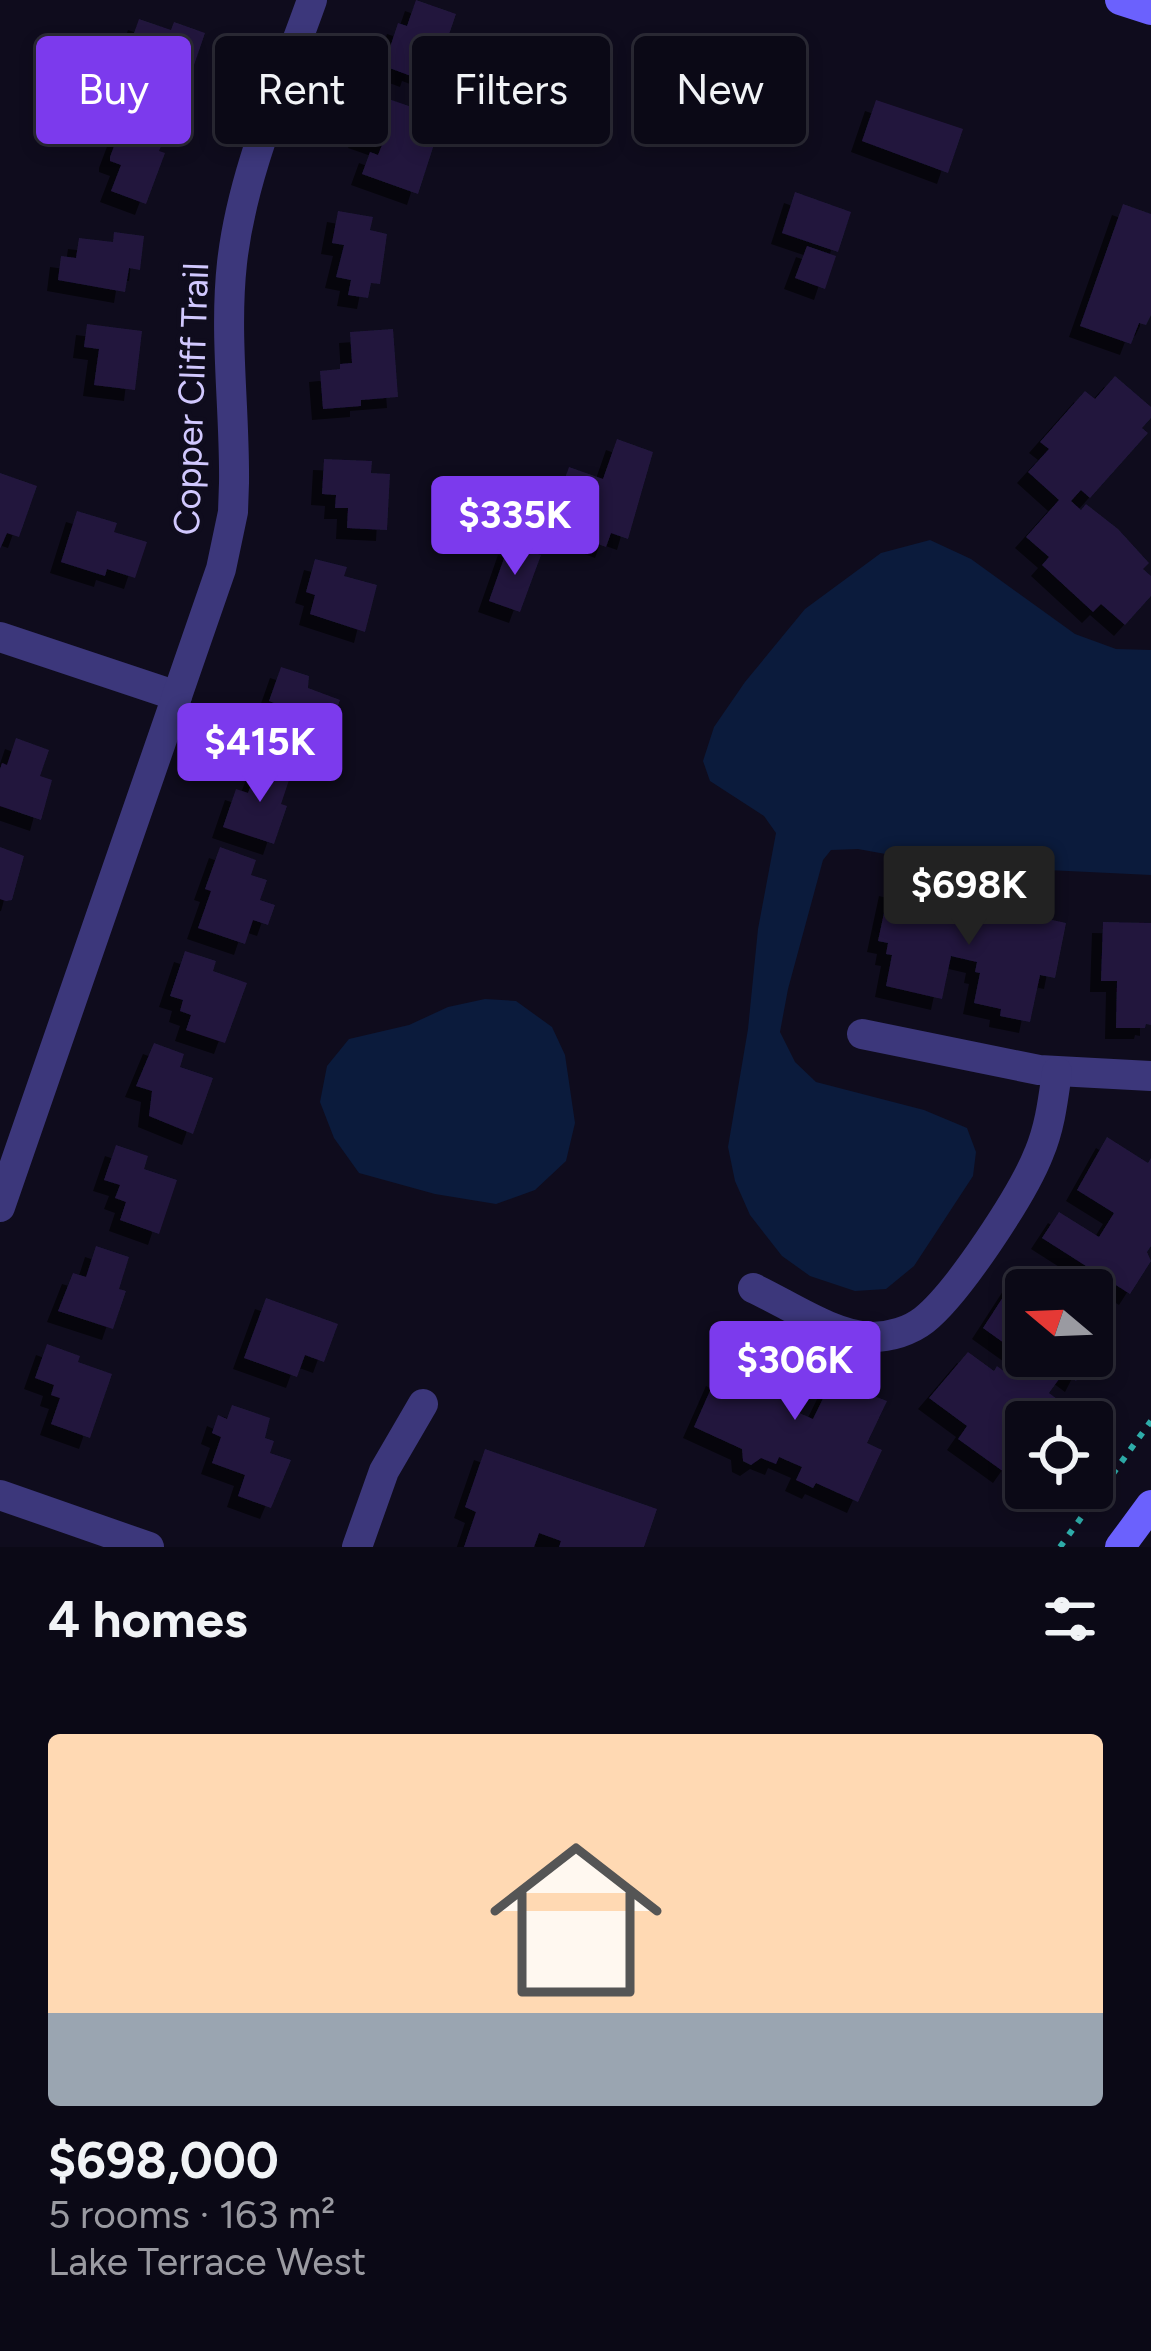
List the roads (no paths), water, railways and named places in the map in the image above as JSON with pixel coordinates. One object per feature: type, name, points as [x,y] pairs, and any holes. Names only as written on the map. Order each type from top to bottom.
[{"type":"street","name":"Copper Cliff Trail","points":[[0,1207],[221,569],[233,512],[230,289],[234,251],[255,164],[312,0]]},
{"type":"street","points":[[1120,0],[1151,10]]},
{"type":"street","points":[[0,637],[177,696]]},
{"type":"street","points":[[862,1034],[1057,1072],[1151,1076]]},
{"type":"street","points":[[753,1288],[857,1334],[886,1336],[917,1325],[941,1303],[1034,1165],[1047,1132],[1057,1072]]},
{"type":"street","points":[[357,1547],[384,1471],[423,1404]]},
{"type":"street","points":[[0,1496],[149,1547]]},
{"type":"street","points":[[1120,1547],[1151,1505]]},
{"type":"water","points":[[930,540],[971,559],[1075,634],[1116,649],[1151,650],[1151,875],[946,865],[858,849],[831,850],[823,860],[780,1032],[795,1062],[816,1082],[924,1110],[967,1128],[976,1152],[973,1176],[914,1266],[886,1289],[855,1291],[810,1276],[782,1256],[750,1215],[735,1181],[728,1147],[776,833],[764,816],[710,781],[703,761],[714,727],[805,609],[881,553]]},
{"type":"water","points":[[485,999],[516,1001],[552,1027],[565,1055],[575,1123],[566,1161],[535,1190],[496,1204],[435,1194],[359,1173],[334,1138],[320,1102],[327,1066],[349,1039]]}]
